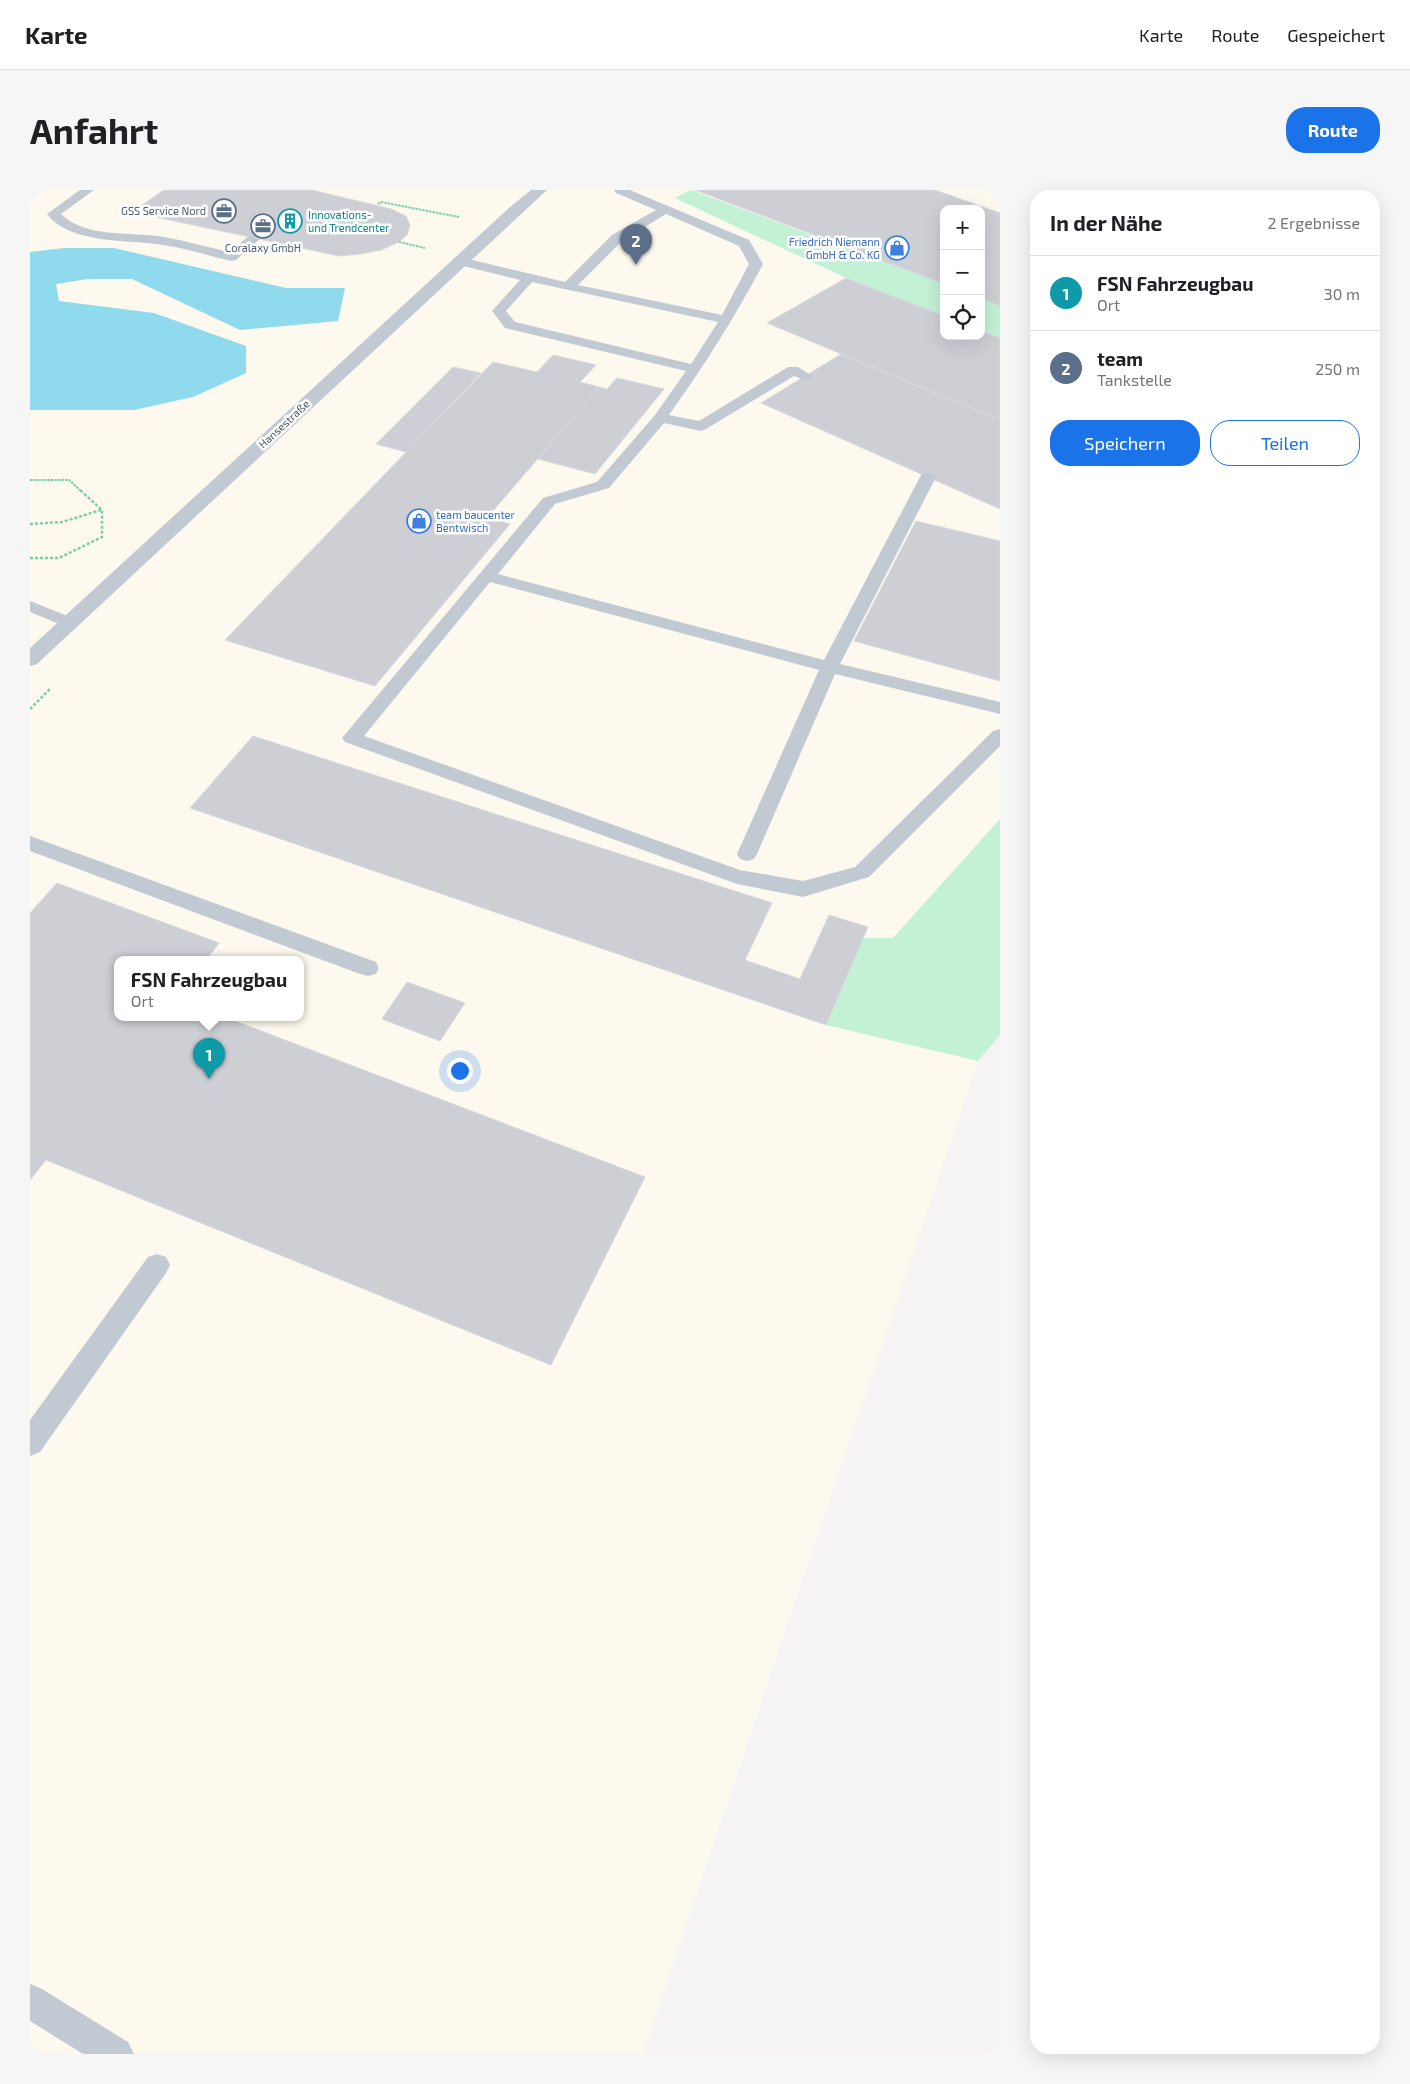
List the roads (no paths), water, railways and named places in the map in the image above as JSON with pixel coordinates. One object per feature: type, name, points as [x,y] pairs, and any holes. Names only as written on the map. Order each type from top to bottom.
[{"type":"street","name":"Hansestraße","points":[[30,659],[514,210],[540,190]]},
{"type":"lane","points":[[88,190],[53,214],[66,226],[93,234],[164,241],[231,257],[254,239]]},
{"type":"lane","points":[[620,190],[744,243],[756,264],[726,320],[695,368],[660,418],[603,485],[548,501],[352,738],[737,877],[803,889],[862,872],[1000,735]]},
{"type":"lane","points":[[568,287],[617,238],[666,209]]},
{"type":"lane","points":[[460,261],[568,287],[726,320]]},
{"type":"lane","points":[[529,278],[499,311],[510,325],[695,368]]},
{"type":"lane","points":[[660,418],[701,426],[793,370],[805,376]]},
{"type":"lane","points":[[747,854],[829,667],[928,477]]},
{"type":"lane","points":[[486,576],[829,667],[1000,708]]},
{"type":"lane","points":[[30,606],[69,622]]},
{"type":"lane","points":[[30,843],[368,968]]},
{"type":"lane","points":[[30,1443],[157,1265]]},
{"type":"lane","points":[[30,2001],[116,2054]]},
{"type":"water","points":[[64,248],[114,248],[286,288],[345,288],[338,321],[240,330],[132,279],[88,279],[56,284],[59,301],[154,313],[246,346],[246,373],[193,397],[134,410],[30,410],[30,252]]},
{"type":"place","name":"GSS Service Nord","points":[[224,211]]},
{"type":"place","name":"Innovations- und Trendcenter","points":[[290,221]]},
{"type":"place","name":"Coralaxy GmbH","points":[[263,226]]},
{"type":"place","name":"Friedrich Niemann GmbH & Co. KG","points":[[897,248]]},
{"type":"place","name":"team","points":[[636,265]]},
{"type":"place","name":"team baucenter Bentwisch","points":[[419,521]]},
{"type":"place","name":"FSN Fahrzeugbau","points":[[209,1079]]}]
